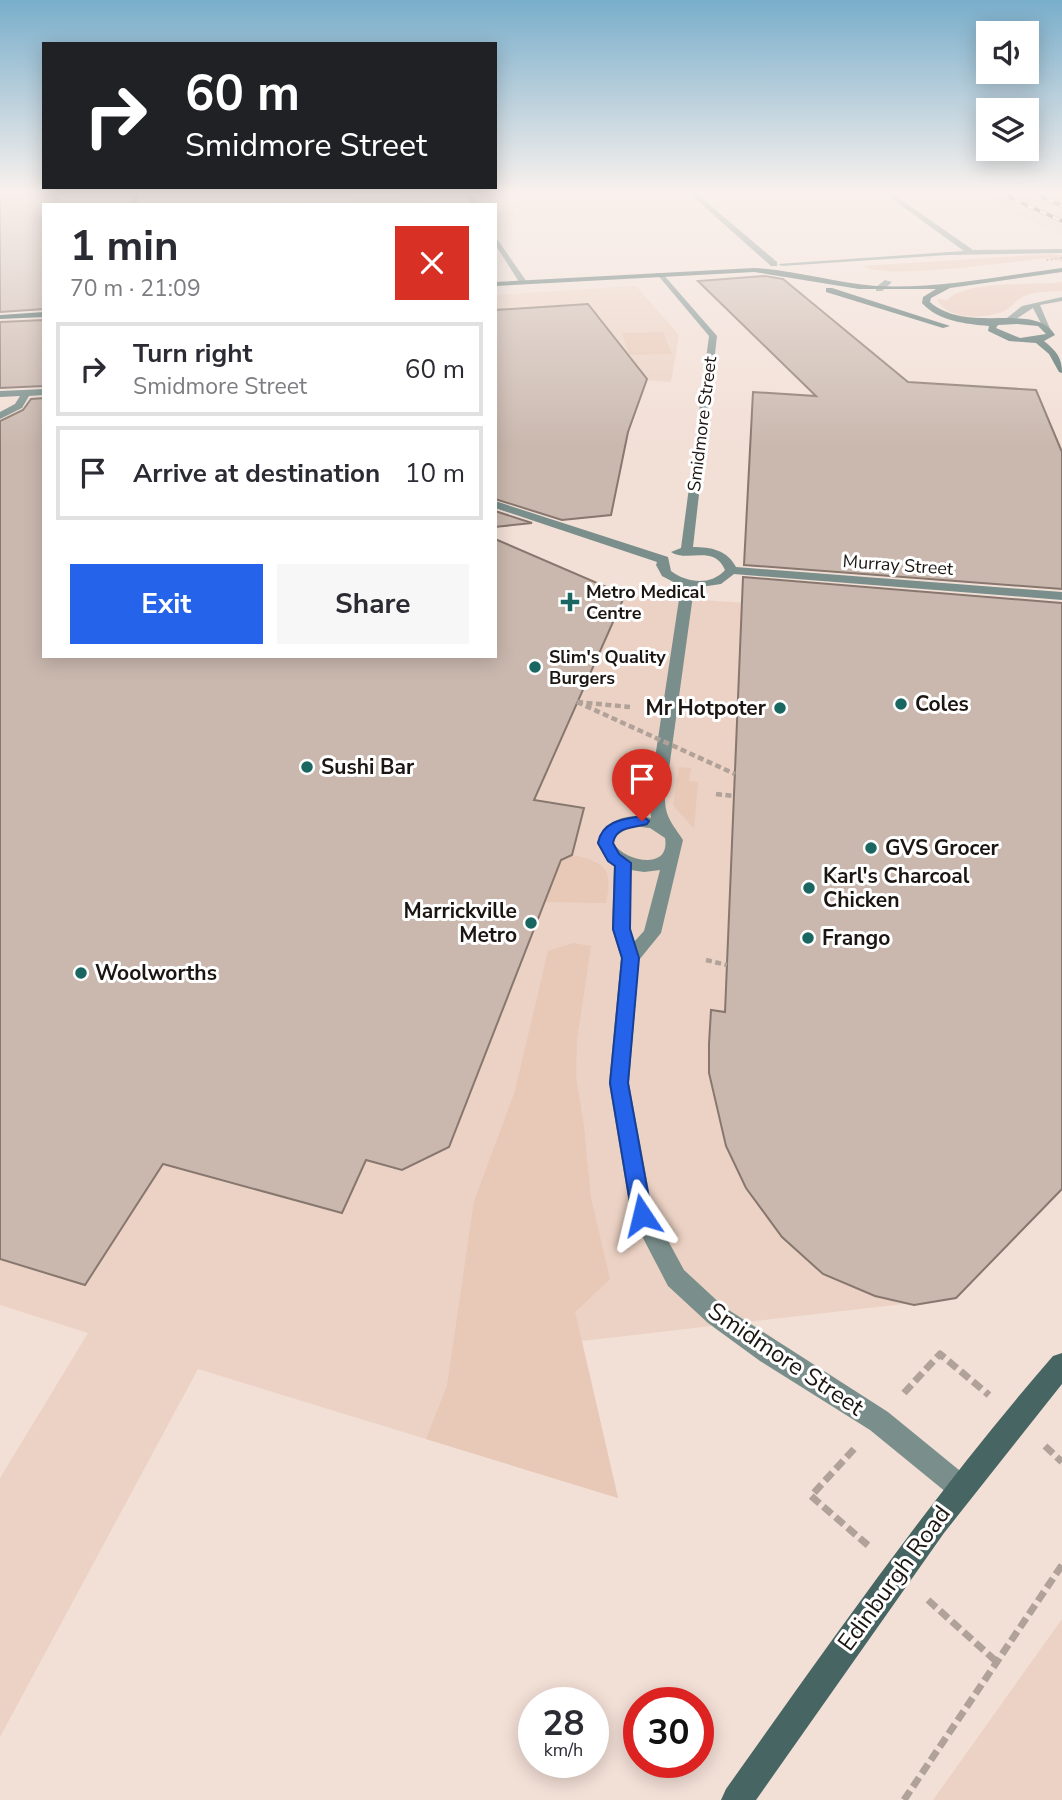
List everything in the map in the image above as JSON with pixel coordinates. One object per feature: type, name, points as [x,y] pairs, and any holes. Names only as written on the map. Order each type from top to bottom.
[{"type":"main road","points":[[497,284],[593,278]]},
{"type":"main road","points":[[813,278],[879,289],[990,278]]},
{"type":"main road","points":[[848,278],[888,282],[981,279]]},
{"type":"main road","points":[[816,279],[822,287],[832,292],[965,331],[1038,340],[1051,335],[1048,329],[1026,321],[995,323],[945,316],[930,308],[926,303],[927,297],[950,284]]},
{"type":"main road","points":[[879,289],[877,295],[880,298],[929,321]]},
{"type":"main road","points":[[0,317],[42,314]]},
{"type":"main road","points":[[995,323],[991,329],[1001,336]]},
{"type":"main road","points":[[1038,340],[1053,353],[1062,370]]},
{"type":"main road","name":"Edinburgh Road","points":[[737,1800],[885,1587],[1014,1419],[1062,1364]]},
{"type":"street","points":[[520,278],[523,282]]},
{"type":"street","name":"Smidmore Street","points":[[662,278],[713,336],[687,551]]},
{"type":"street","points":[[879,289],[888,282]]},
{"type":"street","points":[[1007,321],[1014,314],[1035,304],[1062,299]]},
{"type":"street","points":[[1035,304],[1048,329]]},
{"type":"street","points":[[0,384],[42,381]]},
{"type":"street","points":[[0,394],[42,391]]},
{"type":"street","points":[[0,416],[19,405],[26,393]]},
{"type":"street","points":[[497,505],[664,560]]},
{"type":"street","points":[[687,551],[718,555],[730,564],[731,570],[722,580],[688,583],[669,576],[662,565],[664,560],[669,555],[687,551]]},
{"type":"street","name":"Murray Street","points":[[731,570],[1062,596]]},
{"type":"street","points":[[630,958],[652,933],[675,840],[663,827],[657,813],[657,798],[688,583]]},
{"type":"street","points":[[663,827],[631,821],[612,829],[605,843],[613,857],[623,863],[645,867],[656,865],[672,855]]},
{"type":"street","name":"Smidmore Street","points":[[623,863],[621,929],[630,958],[619,1083],[642,1215],[676,1278],[716,1315],[769,1352],[879,1421],[961,1488]]},
{"type":"path","points":[[630,707],[577,702],[735,774]]},
{"type":"path","points":[[716,794],[734,796]]},
{"type":"path","points":[[706,960],[727,965]]},
{"type":"path","points":[[940,1354],[988,1395]]},
{"type":"path","points":[[1054,1454],[1062,1462]]},
{"type":"path","points":[[811,1496],[880,1557]]},
{"type":"path","points":[[904,1800],[1062,1565]]},
{"type":"path","points":[[920,1594],[998,1663]]},
{"type":"shaded area","points":[[1062,282],[1062,291],[1028,294],[1005,311],[985,316],[966,316],[948,311],[937,299],[947,300],[956,293],[985,286]]},
{"type":"shaded area","points":[[636,286],[679,335],[671,382],[497,369],[497,295]]},
{"type":"shaded area","points":[[663,332],[672,354],[629,355],[622,333]]},
{"type":"shaded area","name":"Marrickville Metro","points":[[0,443],[42,646],[42,658],[497,658],[497,655],[625,595],[1062,623],[1062,1189],[956,1298],[582,1341],[618,1498],[198,1369],[0,1737],[0,1478],[88,1333],[0,1305]]},
{"type":"shaded area","points":[[679,767],[691,768],[689,781],[698,782],[694,829],[673,805]]},
{"type":"shaded area","points":[[572,855],[600,864],[604,869],[608,882],[606,903],[545,902],[561,860]]},
{"type":"shaded area","points":[[573,943],[591,946],[577,1039],[576,1076],[591,1198],[610,1279],[575,1312],[618,1498],[426,1439],[447,1386],[474,1201],[515,1091],[548,951]]},
{"type":"shaded area","points":[[1062,1619],[1062,1800],[933,1800]]},
{"type":"building","points":[[0,278],[42,278],[42,309],[0,312]]},
{"type":"building","points":[[783,279],[908,382],[1036,390],[1062,452],[1062,589],[744,565],[753,392],[816,396],[698,281]]},
{"type":"building","points":[[588,304],[647,379],[628,432],[611,515],[562,520],[497,500],[497,310]]},
{"type":"building","points":[[42,320],[42,386],[0,388],[0,322]]},
{"type":"building","points":[[42,398],[42,658],[497,658],[497,540],[625,595],[534,800],[584,808],[572,855],[561,860],[449,1147],[402,1170],[366,1160],[342,1213],[163,1164],[85,1285],[0,1259],[0,421],[23,410],[31,399]]},
{"type":"building","points":[[497,512],[532,523],[497,527]]},
{"type":"building","points":[[743,577],[1062,603],[1062,1189],[956,1298],[914,1305],[875,1296],[823,1274],[782,1237],[746,1188],[726,1146],[709,1073],[709,1044],[711,1010],[725,1012]]},
{"type":"place","name":"Metro Medical Centre","points":[[570,602]]},
{"type":"place","name":"Slim's Quality Burgers","points":[[535,667]]},
{"type":"place","name":"Coles","points":[[901,704]]},
{"type":"place","name":"Mr Hotpoter","points":[[780,708]]},
{"type":"place","name":"Sushi Bar","points":[[307,767]]},
{"type":"place","name":"GVS Grocer","points":[[871,848]]},
{"type":"place","name":"Karl's Charcoal Chicken","points":[[809,888]]},
{"type":"place","name":"Marrickville Metro","points":[[531,923]]},
{"type":"place","name":"Frango","points":[[808,938]]},
{"type":"place","name":"Woolworths","points":[[81,973]]},
{"type":"route","points":[[642,821],[620,824],[607,835],[605,843],[613,857],[623,863],[621,929],[630,958],[619,1083],[642,1215]]}]
